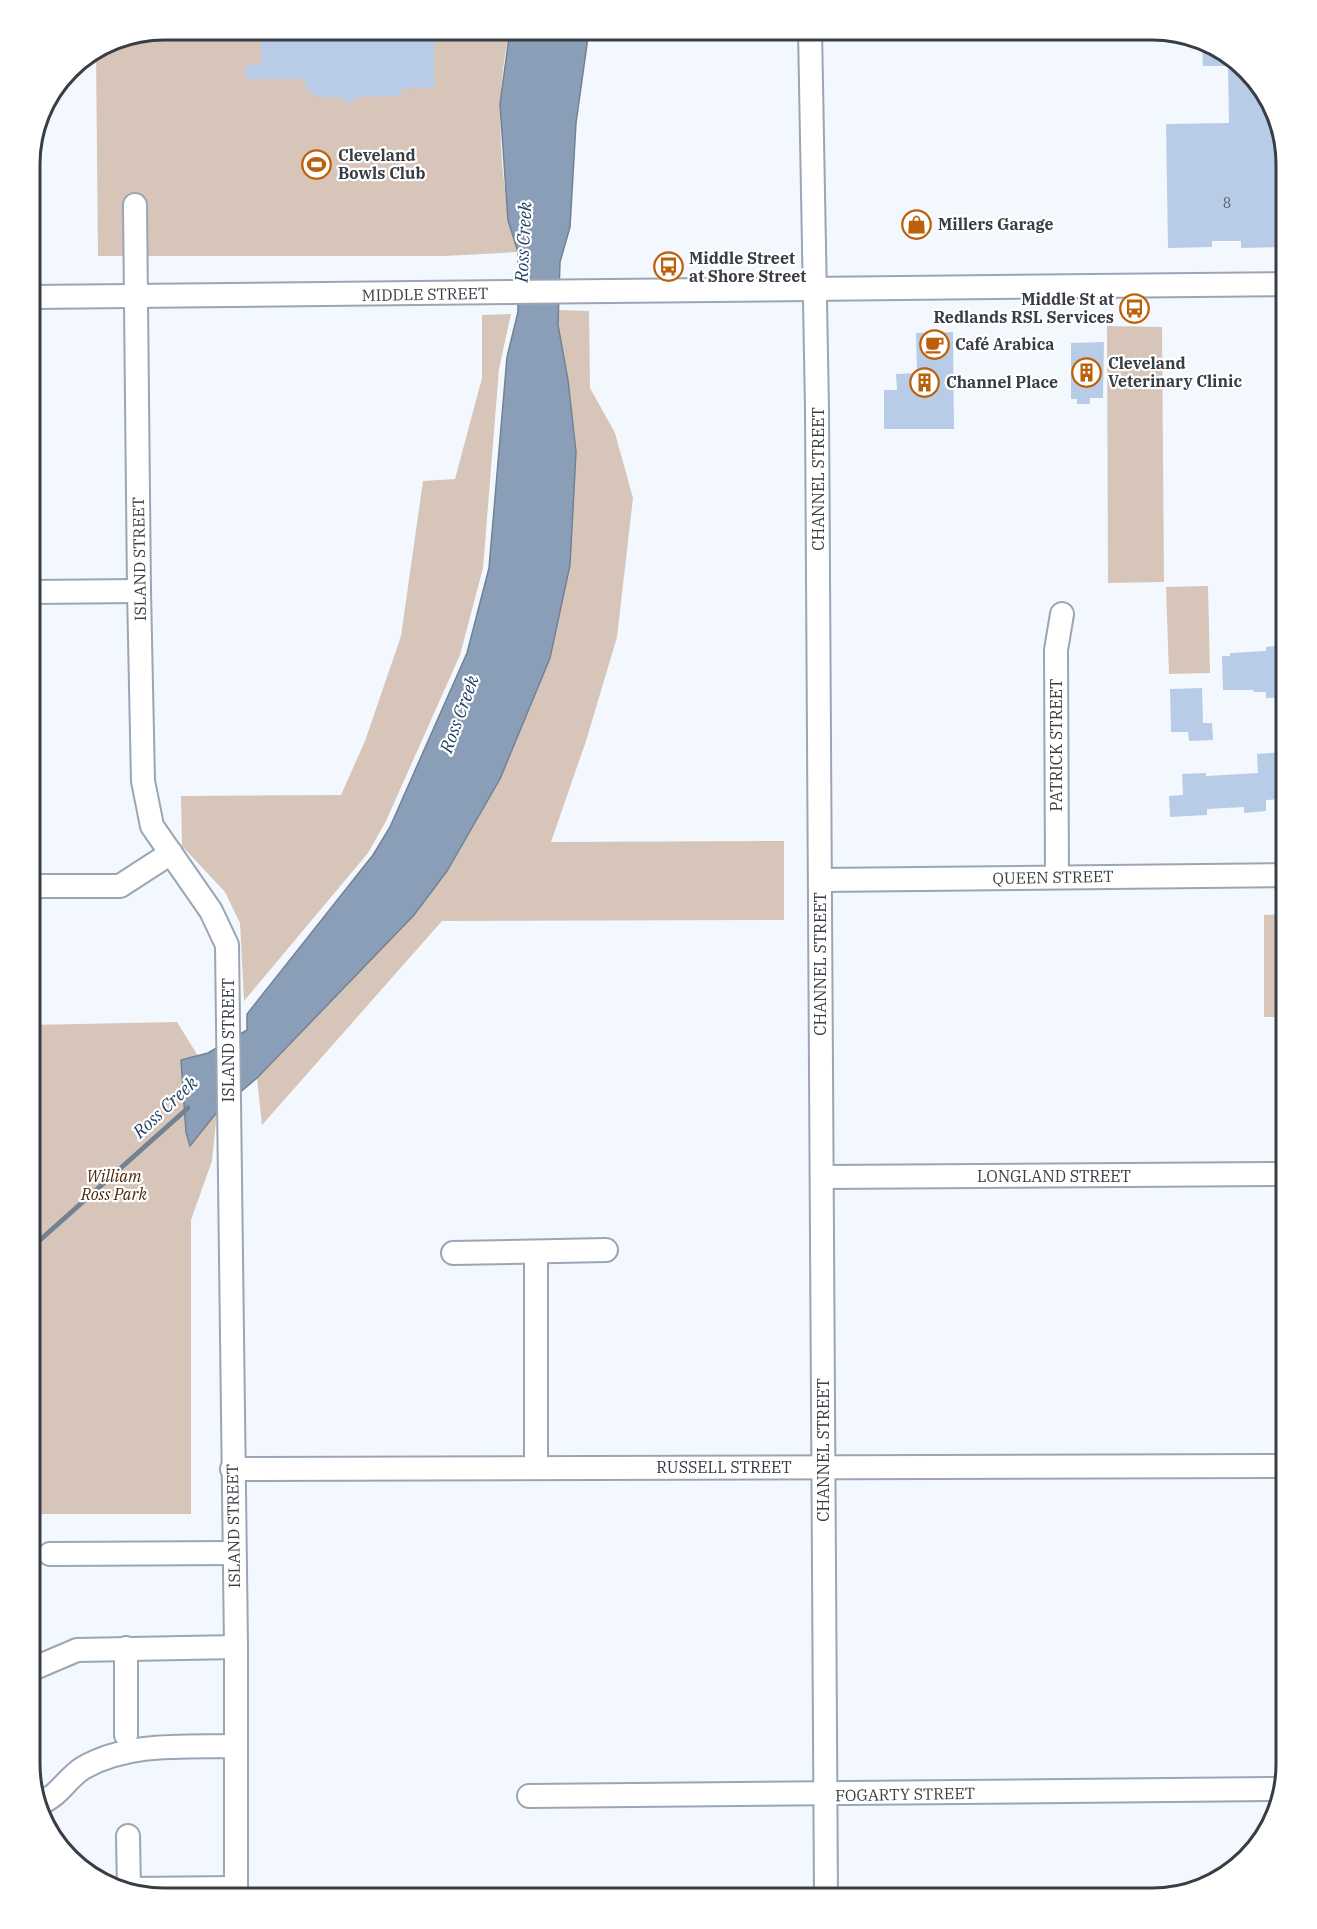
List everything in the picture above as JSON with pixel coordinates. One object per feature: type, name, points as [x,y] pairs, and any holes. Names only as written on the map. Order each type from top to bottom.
[{"type":"street","name":"CHANNEL STREET","points":[[810,41],[817,409],[826,1888]]},
{"type":"street","name":"ISLAND STREET","points":[[135,205],[138,591],[144,781],[152,826],[211,911],[227,945],[236,1647],[234,1746],[236,1888]]},
{"type":"street","name":"MIDDLE STREET","points":[[41,297],[814,291],[1276,284]]},
{"type":"street","points":[[41,592],[138,591]]},
{"type":"street","name":"PATRICK STREET","points":[[1057,877],[1056,650],[1062,614]]},
{"type":"street","points":[[41,886],[120,885],[171,853]]},
{"type":"street","name":"QUEEN STREET","points":[[820,880],[1276,875]]},
{"type":"street","name":"LONGLAND STREET","points":[[822,1177],[1276,1174]]},
{"type":"street","points":[[453,1253],[606,1250]]},
{"type":"street","points":[[536,1252],[536,1468]]},
{"type":"street","name":"RUSSELL STREET","points":[[232,1469],[1276,1466]]},
{"type":"street","points":[[50,1554],[234,1553]]},
{"type":"street","points":[[40,1666],[77,1650],[236,1647]]},
{"type":"street","points":[[126,1648],[126,1735]]},
{"type":"street","points":[[46,1800],[52,1798],[83,1769],[137,1748],[234,1746]]},
{"type":"street","name":"FOGARTY STREET","points":[[529,1796],[1273,1789]]},
{"type":"street","points":[[128,1836],[129,1883]]},
{"type":"green space","name":"Cleveland Bowls Club","points":[[156,41],[508,41],[500,112],[501,141],[506,199],[518,252],[445,256],[98,256],[96,60],[102,57],[132,45]]},
{"type":"green space","points":[[558,310],[589,311],[590,388],[615,433],[633,498],[617,637],[586,741],[551,842],[784,841],[784,920],[442,921],[262,1125],[257,1078],[414,915],[447,871],[499,782],[576,452],[568,380],[558,325]]},
{"type":"green space","points":[[511,314],[499,369],[483,568],[460,655],[386,821],[368,853],[244,1001],[240,923],[225,892],[182,846],[181,796],[341,795],[365,741],[401,636],[423,481],[455,479],[482,378],[482,315]]},
{"type":"green space","points":[[1107,326],[1162,327],[1164,582],[1108,583]]},
{"type":"green space","points":[[1208,586],[1210,673],[1169,674],[1166,587]]},
{"type":"green space","points":[[1276,914],[1276,1017],[1264,1017],[1264,915]]},
{"type":"green space","name":"William Ross Park","points":[[177,1022],[198,1056],[181,1060],[186,1132],[190,1145],[217,1112],[212,1161],[191,1220],[191,1514],[40,1514],[40,1025]]},
{"type":"water","points":[[509,41],[587,41],[576,123],[570,227],[560,262],[558,325],[568,380],[576,452],[570,565],[550,658],[500,779],[447,871],[414,915],[257,1078],[217,1112],[190,1146],[186,1132],[181,1060],[208,1053],[247,1030],[247,1014],[373,855],[390,827],[467,653],[489,568],[507,357],[518,312],[518,252],[508,220],[500,104]]},
{"type":"building","points":[[261,41],[434,41],[434,87],[401,89],[401,96],[358,97],[349,104],[343,98],[317,97],[305,86],[305,79],[246,79],[246,65],[261,64]]},
{"type":"building","points":[[1202,51],[1228,66],[1203,66]]},
{"type":"building","points":[[1228,66],[1251,89],[1260,102],[1272,132],[1276,164],[1276,247],[1241,248],[1241,241],[1212,241],[1212,247],[1168,248],[1166,124],[1229,123]]},
{"type":"building","name":"Channel Place","points":[[953,332],[954,429],[884,429],[884,390],[897,390],[896,374],[917,373],[916,333]]},
{"type":"building","name":"Cleveland Veterinary Clinic","points":[[1104,342],[1103,398],[1090,398],[1090,404],[1077,404],[1077,399],[1071,399],[1071,343]]},
{"type":"building","points":[[1276,646],[1276,698],[1266,698],[1266,692],[1254,692],[1253,690],[1223,690],[1222,656],[1230,656],[1230,653],[1266,651],[1266,647]]},
{"type":"building","points":[[1202,688],[1203,723],[1212,723],[1213,740],[1189,741],[1188,732],[1171,732],[1170,689]]},
{"type":"building","points":[[1276,753],[1276,799],[1266,800],[1266,811],[1244,813],[1244,807],[1207,809],[1207,815],[1170,817],[1169,796],[1183,795],[1182,774],[1206,773],[1206,776],[1258,773],[1257,754]]},
{"type":"waterway","name":"Ross Creek","points":[[40,1240],[188,1108]]},
{"type":"place","name":"Cleveland Bowls Club","points":[[317,164]]},
{"type":"place","name":"Millers Garage","points":[[917,224]]},
{"type":"place","name":"Middle Street at Shore Street","points":[[668,267]]},
{"type":"place","name":"Middle St at Redlands RSL Services","points":[[1135,308]]},
{"type":"place","name":"Café Arabica","points":[[934,344]]},
{"type":"place","name":"Cleveland Veterinary Clinic","points":[[1087,372]]},
{"type":"place","name":"Channel Place","points":[[925,382]]}]
